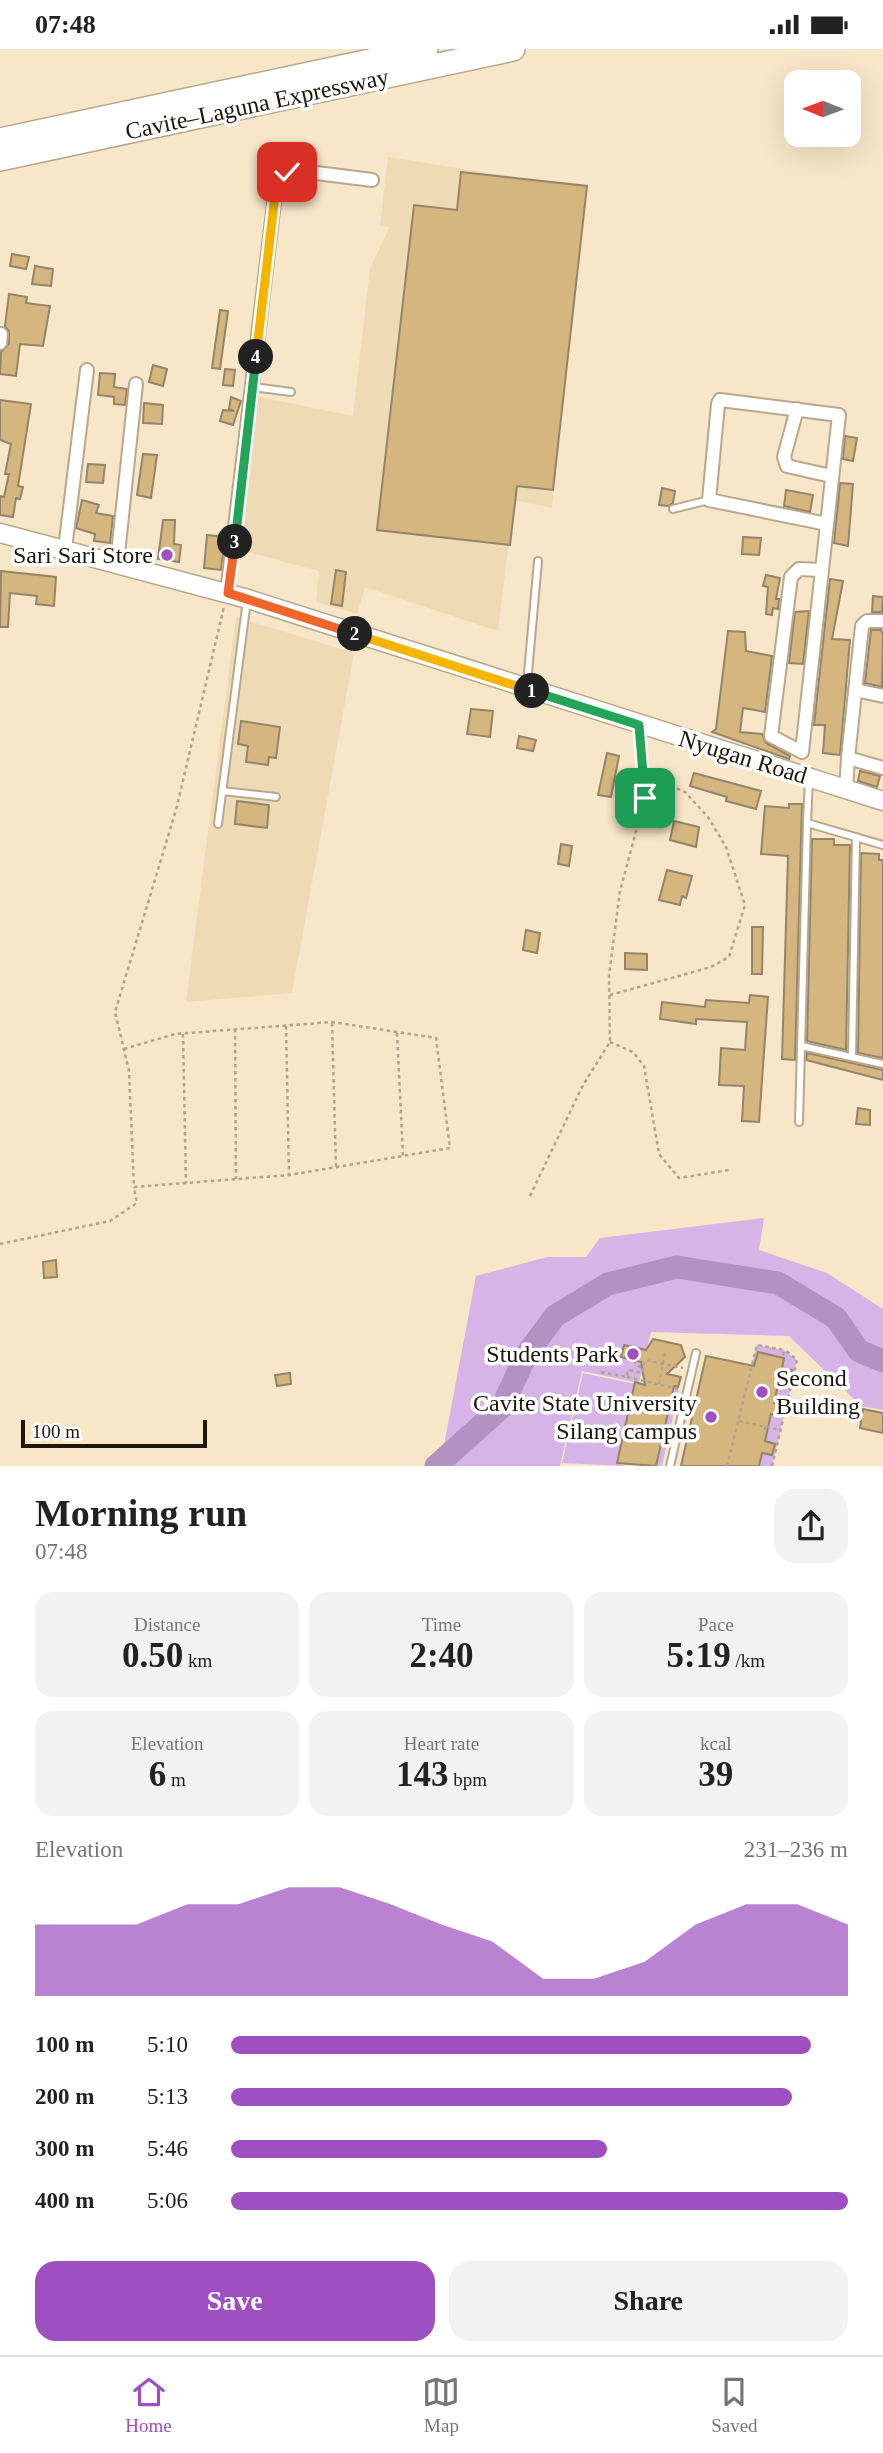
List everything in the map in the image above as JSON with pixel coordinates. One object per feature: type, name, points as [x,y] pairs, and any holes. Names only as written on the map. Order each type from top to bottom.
[{"type":"highway","name":"Cavite–Laguna Expressway","points":[[0,140],[426,49]]},
{"type":"highway","name":"Cavite–Laguna Expressway","points":[[0,159],[513,49]]},
{"type":"main road","name":"Nyugan Road","points":[[0,533],[248,599],[527,690],[883,801]]},
{"type":"street","points":[[228,593],[277,178],[293,170],[372,180]]},
{"type":"street","points":[[65,549],[87,370]]},
{"type":"street","points":[[117,563],[136,384]]},
{"type":"street","points":[[804,776],[802,751],[827,524],[831,476],[839,415],[720,400],[709,500],[827,524]]},
{"type":"street","points":[[797,409],[784,457],[787,466],[831,476]]},
{"type":"street","points":[[802,751],[771,736],[791,577],[799,569],[822,570]]},
{"type":"street","points":[[846,789],[862,626],[867,621],[883,621]]},
{"type":"street","points":[[855,690],[883,696]]},
{"type":"street","points":[[848,758],[883,768]]},
{"type":"lane","points":[[253,387],[291,392]]},
{"type":"lane","points":[[673,509],[709,500]]},
{"type":"lane","points":[[527,690],[538,561]]},
{"type":"lane","points":[[218,824],[248,599]]},
{"type":"lane","points":[[799,1122],[807,823],[804,776]]},
{"type":"lane","points":[[222,790],[276,797]]},
{"type":"lane","points":[[807,823],[883,845]]},
{"type":"lane","points":[[852,1056],[856,837]]},
{"type":"lane","points":[[801,1046],[883,1064]]},
{"type":"lane","points":[[670,1466],[696,1353]]},
{"type":"path","points":[[0,1244],[110,1221],[137,1203],[129,1071],[115,1011],[176,810],[228,593]]},
{"type":"path","points":[[530,1196],[583,1086],[610,1042],[609,995],[620,891],[645,798],[639,725]]},
{"type":"path","points":[[609,995],[710,967],[729,957],[745,905],[726,848],[708,817],[685,792],[642,773]]},
{"type":"path","points":[[124,1049],[183,1034],[332,1022],[436,1038],[450,1148],[289,1175],[134,1187]]},
{"type":"path","points":[[332,1022],[336,1167]]},
{"type":"path","points":[[286,1025],[289,1175]]},
{"type":"path","points":[[235,1030],[236,1179]]},
{"type":"path","points":[[397,1032],[403,1156]]},
{"type":"path","points":[[183,1034],[186,1183]]},
{"type":"path","points":[[610,1042],[633,1052],[644,1066],[659,1154],[667,1166],[679,1178],[729,1170]]},
{"type":"path","points":[[727,1466],[757,1345],[785,1350],[797,1360],[772,1466]]},
{"type":"path","points":[[783,1357],[785,1350]]},
{"type":"path","points":[[659,1384],[665,1353]]},
{"type":"path","points":[[635,1360],[636,1365],[643,1368]]},
{"type":"path","points":[[601,1372],[659,1384],[669,1389],[679,1389],[684,1369],[645,1360],[642,1373],[628,1370],[627,1377]]},
{"type":"path","points":[[739,1421],[780,1430]]},
{"type":"shaded area","points":[[388,157],[585,188],[552,508],[514,500],[498,631],[365,587],[357,614],[316,602],[319,571],[240,550],[255,396],[353,416],[370,268],[390,227],[380,226]]},
{"type":"shaded area","points":[[236,617],[354,653],[292,993],[186,1002]]},
{"type":"shaded area","points":[[764,1218],[759,1250],[827,1273],[883,1309],[883,1410],[861,1406],[789,1336],[651,1332],[639,1383],[582,1371],[560,1466],[440,1466],[476,1276],[547,1257],[586,1257],[600,1238]]},
{"type":"shaded area","points":[[757,1345],[784,1350],[797,1360],[772,1466],[759,1466],[762,1453],[772,1455],[774,1444],[765,1441],[767,1431],[727,1466]],"holes":[[[758,1352],[784,1358],[782,1368],[792,1370],[779,1380],[774,1403],[783,1405],[781,1415],[771,1414],[769,1424],[742,1418]]]},
{"type":"shaded area","points":[[583,1373],[635,1384],[618,1464],[624,1466],[562,1463]]},
{"type":"shaded area","points":[[674,1389],[679,1390],[662,1466],[656,1466]]},
{"type":"building","points":[[461,172],[587,186],[553,490],[517,486],[510,545],[377,530],[414,205],[457,210]]},
{"type":"building","points":[[12,254],[29,257],[26,269],[10,266]]},
{"type":"building","points":[[35,266],[53,269],[51,286],[32,284]]},
{"type":"building","points":[[9,294],[27,297],[26,303],[50,306],[43,346],[20,344],[16,376],[0,374],[1,352],[9,344],[9,331],[5,326]]},
{"type":"building","points":[[220,310],[228,311],[220,369],[212,368]]},
{"type":"building","points":[[153,365],[167,369],[163,386],[149,382]]},
{"type":"building","points":[[225,369],[235,370],[233,386],[223,385]]},
{"type":"building","points":[[100,373],[115,374],[114,387],[127,389],[125,405],[114,404],[114,397],[98,395]]},
{"type":"building","points":[[231,397],[241,401],[233,425],[220,421],[223,410],[234,411],[229,409]]},
{"type":"building","points":[[0,400],[31,404],[18,486],[23,487],[20,499],[16,498],[13,517],[0,515],[0,496],[4,497],[9,474],[5,474],[11,444],[0,440]]},
{"type":"building","points":[[144,403],[163,405],[162,424],[143,423]]},
{"type":"building","points":[[845,436],[857,438],[853,461],[843,459]]},
{"type":"building","points":[[143,454],[157,455],[151,498],[137,495]]},
{"type":"building","points":[[88,464],[105,465],[103,483],[86,482]]},
{"type":"building","points":[[840,483],[853,484],[848,546],[834,543]]},
{"type":"building","points":[[662,488],[675,491],[673,503],[668,506],[659,505]]},
{"type":"building","points":[[786,490],[813,495],[810,512],[784,506]]},
{"type":"building","points":[[82,500],[99,505],[96,513],[113,516],[110,543],[94,541],[95,534],[76,528]]},
{"type":"building","points":[[163,520],[175,520],[174,544],[181,545],[179,562],[158,559]]},
{"type":"building","points":[[207,535],[225,537],[221,570],[204,568]]},
{"type":"building","points":[[743,537],[761,538],[759,555],[742,554]]},
{"type":"building","points":[[336,570],[346,572],[342,606],[331,604]]},
{"type":"building","points":[[1,571],[56,577],[54,606],[36,604],[37,596],[10,593],[8,627],[0,627]]},
{"type":"building","points":[[766,575],[780,578],[776,599],[779,599],[778,609],[773,608],[772,615],[766,614],[768,587],[763,586]]},
{"type":"building","points":[[830,579],[843,581],[832,639],[850,640],[840,755],[823,753],[825,725],[814,725]]},
{"type":"building","points":[[873,596],[883,597],[882,612],[872,612]]},
{"type":"building","points":[[809,611],[803,664],[789,663],[795,612]]},
{"type":"building","points":[[871,630],[881,630],[883,634],[882,687],[865,683]]},
{"type":"building","points":[[728,631],[745,632],[746,651],[772,656],[765,712],[743,708],[740,732],[762,734],[766,743],[790,756],[789,759],[712,732],[716,729]]},
{"type":"building","points":[[471,709],[493,711],[490,737],[467,734]]},
{"type":"building","points":[[241,721],[280,727],[276,758],[269,757],[268,765],[246,762],[248,746],[238,744]]},
{"type":"building","points":[[519,736],[536,740],[533,751],[517,748]]},
{"type":"building","points":[[607,753],[619,756],[611,797],[598,795]]},
{"type":"building","points":[[860,771],[880,776],[877,787],[858,781]]},
{"type":"building","points":[[694,773],[761,791],[756,809],[726,801],[727,797],[690,786]]},
{"type":"building","points":[[237,801],[269,805],[267,828],[235,824]]},
{"type":"building","points":[[789,804],[802,804],[795,1060],[782,1059],[788,856],[761,854],[765,806],[789,808]]},
{"type":"building","points":[[674,821],[699,827],[696,847],[670,840]]},
{"type":"building","points":[[812,839],[834,839],[834,845],[850,845],[846,1050],[807,1041]]},
{"type":"building","points":[[561,844],[572,846],[569,866],[558,864]]},
{"type":"building","points":[[861,853],[879,854],[879,860],[883,860],[883,1058],[858,1053]]},
{"type":"building","points":[[667,870],[692,876],[686,898],[682,896],[680,905],[659,900]]},
{"type":"building","points":[[752,927],[763,927],[762,974],[752,974]]},
{"type":"building","points":[[526,930],[540,933],[537,953],[523,950]]},
{"type":"building","points":[[625,953],[647,954],[647,970],[625,969]]},
{"type":"building","points":[[750,995],[768,997],[759,1122],[742,1121],[744,1086],[719,1085],[721,1048],[745,1050],[747,1022],[696,1019],[696,1024],[660,1019],[662,1002],[705,1007],[706,1000],[749,1003]]},
{"type":"building","points":[[807,1053],[883,1070],[883,1080],[806,1060]]},
{"type":"building","points":[[858,1108],[870,1110],[870,1125],[856,1124]]},
{"type":"building","points":[[56,1260],[57,1277],[44,1278],[43,1262]]},
{"type":"building","points":[[653,1339],[681,1345],[685,1357],[667,1374],[681,1377],[678,1387],[674,1386],[656,1466],[617,1463],[635,1382],[645,1385],[641,1362],[621,1357],[624,1345],[646,1350]]},
{"type":"building","points":[[758,1352],[784,1358],[782,1368],[792,1370],[789,1382],[779,1380],[774,1403],[783,1405],[781,1416],[771,1414],[765,1441],[775,1444],[772,1455],[762,1453],[759,1466],[681,1466],[706,1356],[754,1366]]},
{"type":"building","points":[[290,1373],[291,1384],[277,1386],[275,1375]]},
{"type":"building","points":[[863,1409],[883,1413],[883,1433],[860,1428]]},
{"type":"waterway","points":[[436,1466],[502,1407],[526,1355],[555,1316],[608,1284],[677,1267],[778,1283],[836,1318],[859,1351],[883,1361]]},
{"type":"place","name":"Sari Sari Store","points":[[167,555]]},
{"type":"place","name":"Students Park","points":[[633,1354]]},
{"type":"place","name":"Second Building","points":[[762,1392]]},
{"type":"place","name":"Cavite State University Silang campus","points":[[711,1417]]},
{"type":"route","points":[[287,172],[277,178],[272,206],[228,593],[639,725],[645,798]]}]
